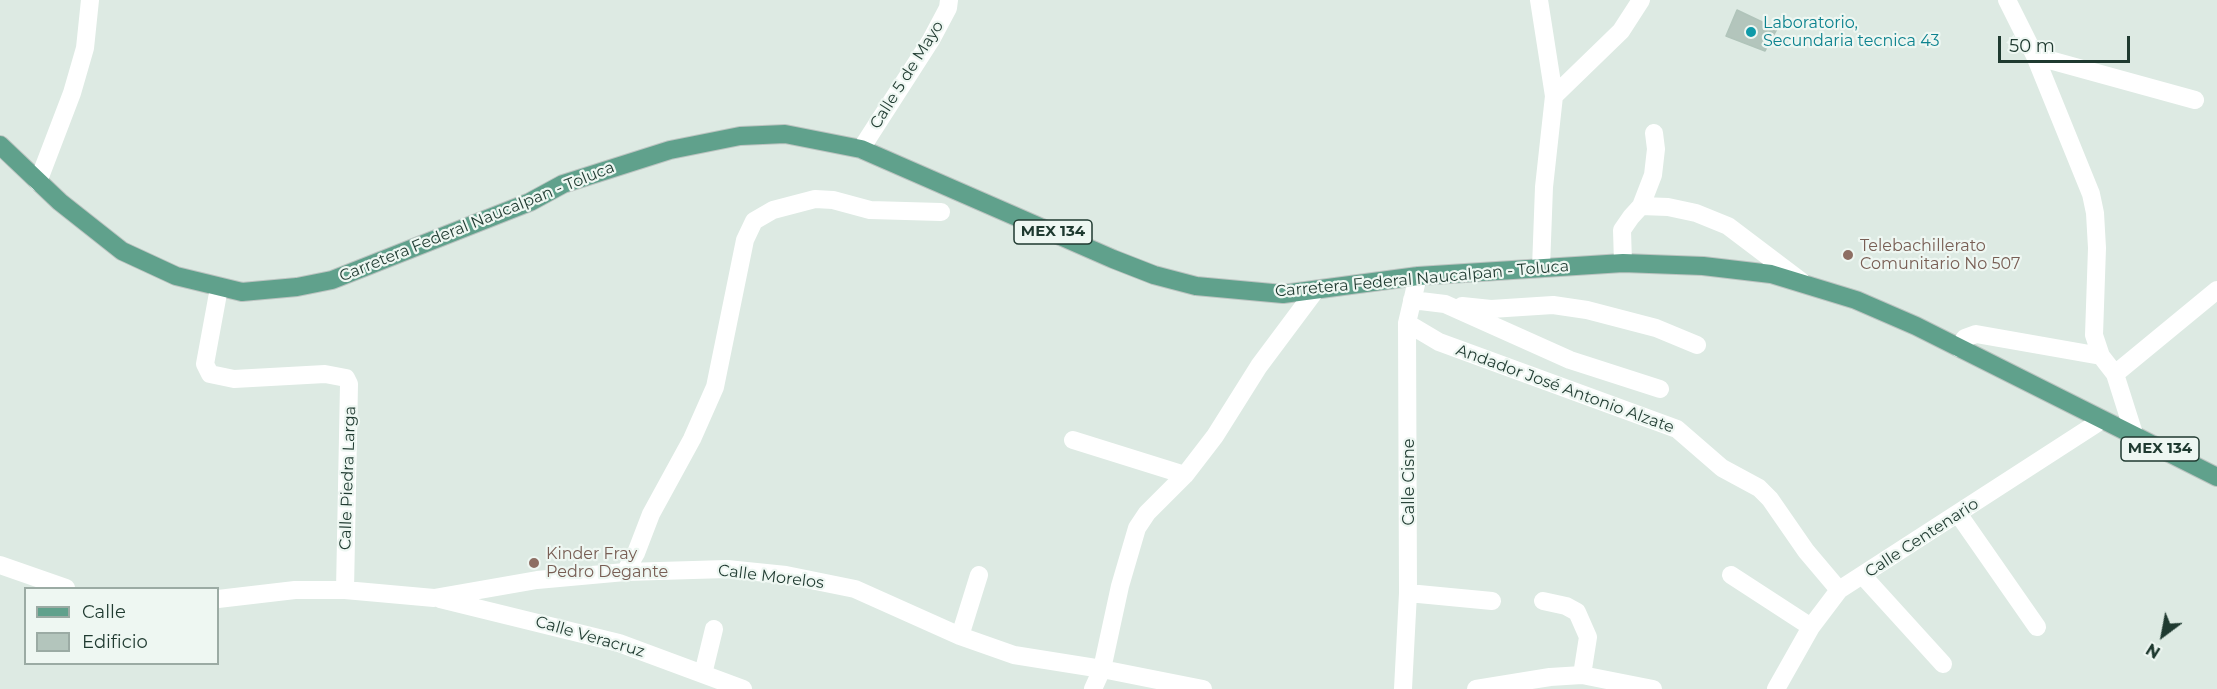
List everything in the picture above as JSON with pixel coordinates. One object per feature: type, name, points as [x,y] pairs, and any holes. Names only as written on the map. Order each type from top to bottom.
[{"type":"main road","name":"Carretera Federal Naucalpan - Toluca","points":[[0,146],[88,227],[122,251],[176,276],[242,292],[264,291],[332,280],[530,202],[563,184],[699,142],[785,134],[861,149],[1154,275],[1196,286],[1241,292],[1283,294],[1418,276],[1623,263],[1741,270],[1802,282],[1886,313],[2217,477]]},
{"type":"street","points":[[38,182],[72,93],[85,48],[90,0]]},
{"type":"street","name":"Calle 5 de Mayo","points":[[861,149],[932,40],[948,8],[949,0]]},
{"type":"street","points":[[1539,0],[1554,96],[1544,187],[1541,268]]},
{"type":"street","points":[[1554,96],[1621,31],[1641,0]]},
{"type":"street","points":[[2007,0],[2035,56],[2093,204],[2097,248],[2094,335],[2101,356],[2115,374],[2135,437]]},
{"type":"street","points":[[2035,56],[2195,100]]},
{"type":"street","points":[[1623,263],[1623,230],[1641,206],[1653,175],[1656,148],[1654,133]]},
{"type":"street","points":[[625,572],[636,553],[651,514],[692,439],[715,387],[745,240],[754,221],[773,210],[815,200],[833,200],[870,210],[940,212]]},
{"type":"street","points":[[1641,206],[1696,213],[1728,226],[1802,282]]},
{"type":"street","name":"Calle Cisne","points":[[1403,689],[1408,593],[1407,323],[1418,276]]},
{"type":"street","name":"Calle Piedra Larga","points":[[219,288],[205,364],[210,374],[234,379],[325,374],[346,378],[350,384],[345,590]]},
{"type":"street","points":[[2115,374],[2217,290]]},
{"type":"street","points":[[1093,689],[1102,669],[1120,586],[1137,528],[1147,513],[1185,474],[1215,436],[1259,366],[1316,291]]},
{"type":"street","points":[[1412,300],[1491,309],[1553,305],[1587,310],[1656,328],[1697,345]]},
{"type":"street","points":[[1445,304],[1570,360],[1660,389]]},
{"type":"street","name":"Andador José Antonio Alzate","points":[[1407,323],[1439,342],[1677,429],[1709,458],[1759,488],[1770,499],[1806,551],[1839,590]]},
{"type":"street","points":[[1959,348],[1965,338],[1976,334],[2101,356]]},
{"type":"street","name":"Calle Centenario","points":[[1776,689],[1811,627],[1839,590],[1959,515],[2102,420]]},
{"type":"street","points":[[1073,440],[1185,474]]},
{"type":"street","points":[[1959,515],[2037,627]]},
{"type":"street","points":[[0,565],[63,587]]},
{"type":"street","name":"Calle Morelos","points":[[219,599],[296,590],[345,590],[434,598],[526,581],[625,572],[727,569],[786,575],[855,589],[960,636],[1014,655],[1102,669],[1203,689]]},
{"type":"street","points":[[960,636],[979,575]]},
{"type":"street","points":[[1731,575],[1811,627]]},
{"type":"street","points":[[1863,576],[1943,664]]},
{"type":"street","points":[[1408,593],[1492,601]]},
{"type":"street","name":"Calle Veracruz","points":[[434,598],[619,643],[743,689]]},
{"type":"street","points":[[1543,601],[1566,606],[1576,612],[1588,637],[1582,675]]},
{"type":"street","points":[[703,674],[714,629]]},
{"type":"street","points":[[1476,689],[1550,677],[1582,675],[1607,683],[1653,689]]},
{"type":"building","name":"Laboratorio, Secundaria tecnica 43","points":[[1737,10],[1777,29],[1765,51],[1726,36]]},
{"type":"place","name":"Laboratorio, Secundaria tecnica 43","points":[[1751,32]]},
{"type":"place","name":"Telebachillerato Comunitario No 507","points":[[1848,255]]},
{"type":"place","name":"Kinder Fray Pedro Degante","points":[[534,563]]}]
